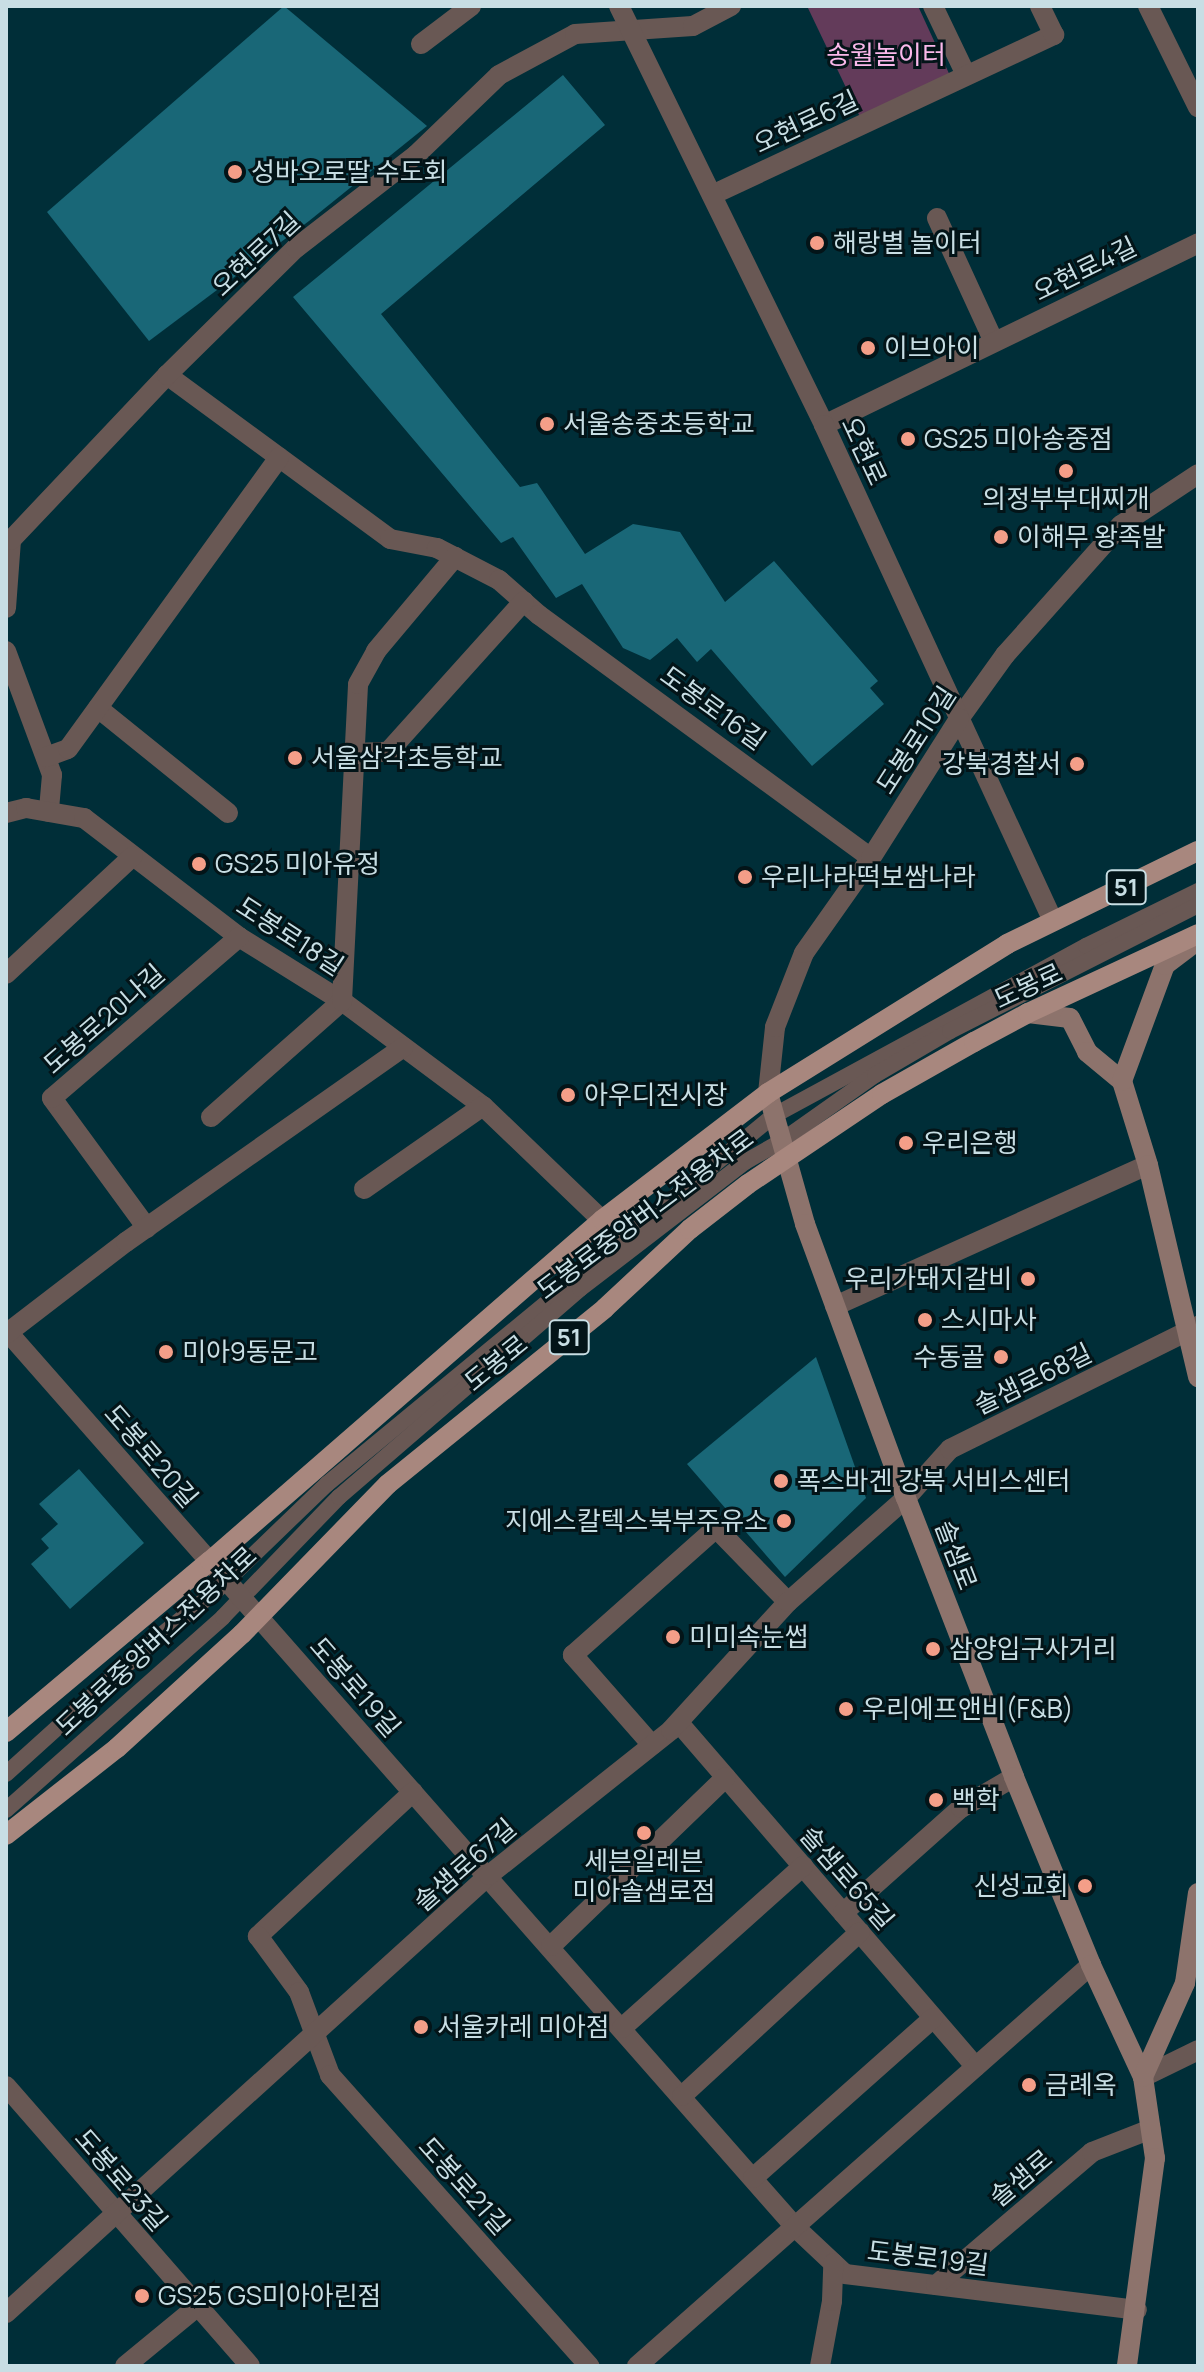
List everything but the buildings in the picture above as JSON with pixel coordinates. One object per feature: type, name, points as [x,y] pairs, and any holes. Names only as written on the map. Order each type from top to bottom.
[{"type":"main road","name":"도봉로","points":[[6,1732],[210,1561],[602,1220],[768,1093],[968,967],[1053,921],[1198,851]]},
{"type":"main road","name":"도봉로","points":[[6,1835],[117,1748],[257,1617],[388,1484],[605,1308],[702,1218],[783,1151],[1028,1013],[1198,934]]},
{"type":"main road","points":[[1122,1081],[1165,965],[1198,940]]},
{"type":"main road","points":[[1028,1013],[1070,1018],[1087,1052],[1122,1081],[1192,1329],[1198,1377]]},
{"type":"main road","name":"솔샘로","points":[[768,1093],[783,1151],[835,1306],[906,1498],[1014,1777],[1091,1965],[1143,2077],[1155,2158],[1137,2310],[1127,2366]]},
{"type":"main road","points":[[1143,2077],[1185,1983],[1198,1893]]},
{"type":"street","points":[[421,44],[471,6]]},
{"type":"street","name":"오현로","points":[[619,6],[824,425],[1053,921]]},
{"type":"street","points":[[632,31],[693,26],[731,6]]},
{"type":"street","points":[[933,6],[966,75]]},
{"type":"street","name":"오현로6길","points":[[712,195],[1054,35],[1040,6]]},
{"type":"street","points":[[1148,6],[1198,107]]},
{"type":"street","name":"오현로7길","points":[[6,608],[11,540],[167,375],[296,248],[416,155],[499,75],[575,34],[632,31]]},
{"type":"street","points":[[937,218],[994,342]]},
{"type":"street","name":"오현로4길","points":[[824,425],[1198,243]]},
{"type":"street","name":"도봉로16길","points":[[167,375],[390,539],[437,548],[499,580],[871,858]]},
{"type":"street","points":[[46,757],[68,749],[279,457]]},
{"type":"street","name":"도봉로10길","points":[[768,1093],[775,1027],[787,989],[804,953],[871,858],[959,719],[1005,655],[1121,525],[1198,474]]},
{"type":"street","name":"도봉로18길","points":[[211,1117],[342,1001],[358,684],[376,651],[455,557]]},
{"type":"street","points":[[354,753],[388,752],[524,601]]},
{"type":"street","points":[[6,651],[52,775],[49,812]]},
{"type":"street","points":[[98,708],[228,813]]},
{"type":"street","name":"도봉로18길","points":[[6,813],[26,808],[84,818],[239,937],[342,1001],[483,1106],[602,1220]]},
{"type":"street","points":[[6,974],[133,856]]},
{"type":"street","name":"도봉로20나길","points":[[147,1228],[52,1098],[239,937]]},
{"type":"street","points":[[7,1332],[147,1228],[403,1047]]},
{"type":"street","points":[[364,1189],[483,1106]]},
{"type":"street","points":[[835,1306],[1148,1165]]},
{"type":"street","name":"솔샘로68길","points":[[906,1498],[950,1449],[1192,1329]]},
{"type":"street","name":"도봉로20길","points":[[7,1332],[257,1617]]},
{"type":"street","name":"솔샘로67길","points":[[6,2313],[489,1875],[679,1723],[788,1602],[906,1498]]},
{"type":"street","points":[[652,1745],[573,1655],[716,1528],[788,1602]]},
{"type":"street","name":"도봉로19길","points":[[257,1617],[489,1875],[796,2228],[845,2274],[1137,2310]]},
{"type":"street","name":"솔샘로65길","points":[[679,1723],[976,2067]]},
{"type":"street","points":[[551,1946],[726,1777]]},
{"type":"street","points":[[843,1913],[961,1808],[1014,1777]]},
{"type":"street","points":[[316,2031],[299,1992],[258,1936],[413,1792]]},
{"type":"street","points":[[622,2028],[803,1866]]},
{"type":"street","points":[[682,2096],[860,1932]]},
{"type":"street","points":[[637,2366],[1091,1965]]},
{"type":"street","points":[[753,2178],[933,2018]]},
{"type":"street","name":"도봉로21길","points":[[316,2031],[330,2075],[589,2366]]},
{"type":"street","points":[[1143,2077],[1198,2050]]},
{"type":"street","name":"도봉로23길","points":[[6,2086],[250,2366]]},
{"type":"street","name":"솔샘로","points":[[936,2285],[1092,2152],[1151,2129]]},
{"type":"street","points":[[820,2366],[832,2301],[833,2263]]},
{"type":"street","points":[[125,2366],[198,2306]]},
{"type":"lane","points":[[6,1774],[150,1644],[227,1581],[327,1484],[773,1116],[1086,946],[1198,891]]},
{"type":"lane","name":"도봉로중앙버스전용차로","points":[[6,1810],[241,1599],[339,1497],[580,1289],[745,1162],[783,1151],[875,1075],[950,1031],[1198,905]]},
{"type":"lane","points":[[1073,993],[1144,931]]},
{"type":"green space","name":"송월놀이터","points":[[807,6],[918,6],[952,80],[861,119]]},
{"type":"place","name":"성바오로딸 수도회","points":[[235,172]]},
{"type":"place","name":"해랑별 놀이터","points":[[817,243]]},
{"type":"place","name":"이브아이","points":[[868,348]]},
{"type":"place","name":"서울송중초등학교","points":[[547,424]]},
{"type":"place","name":"GS25 미아송중점","points":[[908,439]]},
{"type":"place","name":"의정부부대찌개","points":[[1066,471]]},
{"type":"place","name":"이해무 왕족발","points":[[1001,537]]},
{"type":"place","name":"서울삼각초등학교","points":[[295,758]]},
{"type":"place","name":"강북경찰서","points":[[1077,764]]},
{"type":"place","name":"GS25 미아유정","points":[[199,864]]},
{"type":"place","name":"우리나라떡보쌈나라","points":[[745,877]]},
{"type":"place","name":"아우디전시장","points":[[568,1095]]},
{"type":"place","name":"우리은행","points":[[906,1143]]},
{"type":"place","name":"우리가돼지갈비","points":[[1028,1279]]},
{"type":"place","name":"스시마사","points":[[925,1320]]},
{"type":"place","name":"미아9동문고","points":[[166,1352]]},
{"type":"place","name":"수동골","points":[[1001,1357]]},
{"type":"place","name":"폭스바겐 강북 서비스센터","points":[[781,1481]]},
{"type":"place","name":"지에스칼텍스북부주유소","points":[[784,1521]]},
{"type":"place","name":"미미속눈썹","points":[[673,1637]]},
{"type":"place","name":"삼양입구사거리","points":[[933,1649]]},
{"type":"place","name":"우리에프앤비(F&B)","points":[[846,1709]]},
{"type":"place","name":"백학","points":[[936,1800]]},
{"type":"place","name":"세븐일레븐 미아솔샘로점","points":[[644,1833]]},
{"type":"place","name":"신성교회","points":[[1085,1886]]},
{"type":"place","name":"서울카레 미아점","points":[[421,2027]]},
{"type":"place","name":"금례옥","points":[[1029,2085]]},
{"type":"place","name":"GS25 GS미아아린점","points":[[142,2296]]}]
